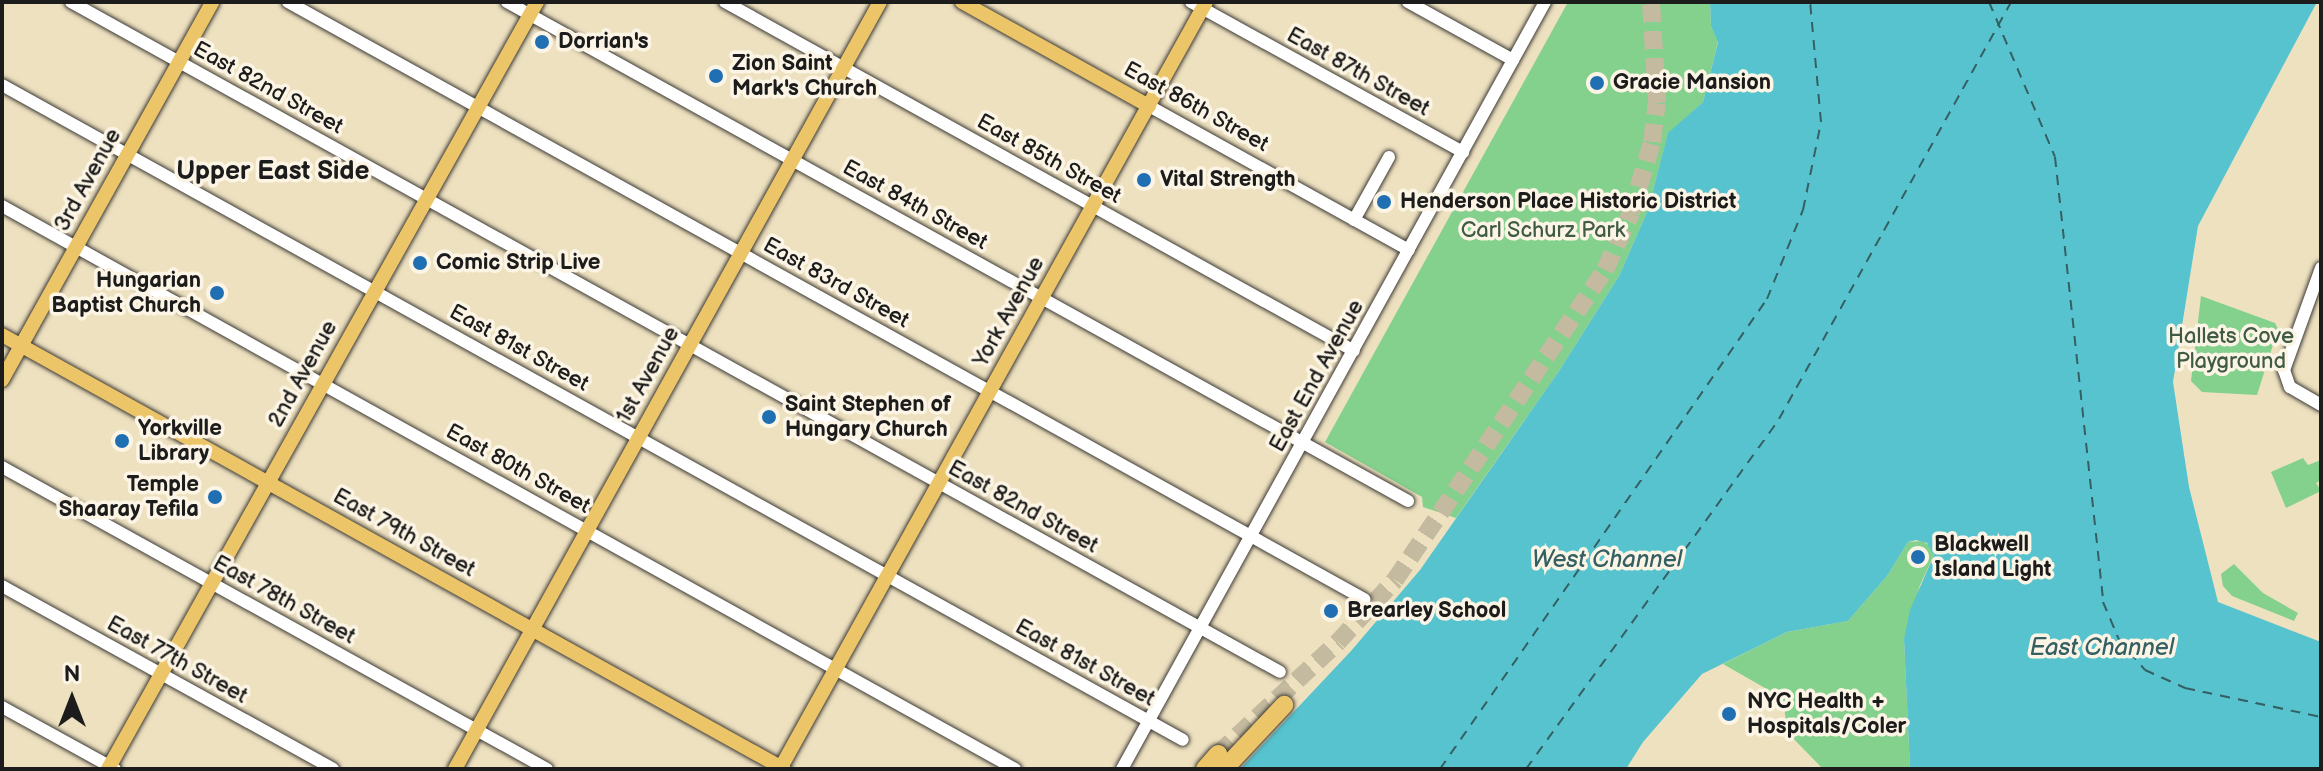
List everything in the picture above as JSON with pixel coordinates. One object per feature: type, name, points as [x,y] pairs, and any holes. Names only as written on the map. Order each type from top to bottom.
[{"type":"highway","points":[[1205,769],[1221,761],[1284,705]]},
{"type":"main road","name":"3rd Avenue","points":[[2,380],[212,2]]},
{"type":"main road","name":"1st Avenue","points":[[455,769],[880,2]]},
{"type":"main road","name":"East 86th Street","points":[[962,2],[1149,106]]},
{"type":"main road","name":"York Avenue","points":[[782,768],[1149,106],[1200,4]]},
{"type":"main road","name":"2nd Avenue","points":[[111,768],[533,8]]},
{"type":"main road","name":"East 79th Street","points":[[2,335],[782,768]]},
{"type":"street","name":"East 82nd Street","points":[[71,2],[1280,672]]},
{"type":"street","name":"East 83rd Street","points":[[288,2],[1364,599]]},
{"type":"street","name":"East 84th Street","points":[[507,2],[533,8],[793,161],[1408,501]]},
{"type":"street","name":"East 85th Street","points":[[725,2],[1354,351]]},
{"type":"street","points":[[1408,2],[1513,60]]},
{"type":"street","name":"East End Avenue","points":[[1122,769],[1545,2]]},
{"type":"street","name":"East 87th Street","points":[[1200,4],[1463,152]]},
{"type":"street","name":"East 81st Street","points":[[2,85],[1183,740]]},
{"type":"street","name":"East 86th Street","points":[[1149,106],[1409,250]]},
{"type":"street","points":[[1354,220],[1389,157]]},
{"type":"street","name":"East 80th Street","points":[[2,206],[1015,769]]},
{"type":"street","points":[[2318,403],[2290,387],[2284,370],[2321,268]]},
{"type":"street","name":"East 78th Street","points":[[2,467],[547,769]]},
{"type":"street","name":"East 77th Street","points":[[2,586],[333,769]]},
{"type":"street","points":[[2,707],[111,768]]},
{"type":"green space","name":"Carl Schurz Park","points":[[1568,2],[1710,2],[1711,26],[1718,41],[1703,102],[1668,134],[1648,210],[1619,276],[1559,371],[1456,518],[1423,507],[1422,497],[1325,442]]},
{"type":"green space","name":"Hallets Cove Playground","points":[[2201,296],[2275,323],[2278,329],[2257,395],[2202,392],[2191,381]]},
{"type":"green space","points":[[2303,458],[2308,465],[2321,460],[2321,480],[2316,483],[2321,491],[2286,508],[2271,472]]},
{"type":"green space","points":[[1922,541],[1932,547],[1934,555],[1920,585],[1904,639],[1910,769],[1822,768],[1788,733],[1783,701],[1779,696],[1723,664],[1787,632],[1848,621],[1887,576],[1908,542]]},
{"type":"green space","points":[[2234,564],[2263,593],[2298,613],[2294,621],[2232,596],[2223,586],[2221,574]]},
{"type":"water","points":[[1710,2],[2317,2],[2198,226],[2173,382],[2189,487],[2218,602],[2321,642],[2321,769],[1910,769],[1904,639],[1910,610],[1934,555],[1927,543],[1916,540],[1908,542],[1887,576],[1848,621],[1787,632],[1702,674],[1643,742],[1626,769],[1240,769],[1351,651],[1420,570],[1559,371],[1619,276],[1648,210],[1668,133],[1703,102],[1718,42],[1711,26]]},
{"type":"ferry route","points":[[1440,769],[1767,299],[1803,210],[1821,122],[1810,2]]},
{"type":"ferry route","points":[[1989,2],[2055,157],[2103,602],[2118,638],[2145,670],[2185,688],[2321,717]]},
{"type":"ferry route","points":[[1526,769],[1779,419],[2011,2]]},
{"type":"tunnel","points":[[1218,754],[1338,642],[1395,580],[1605,270],[1631,213],[1652,142],[1657,103],[1651,2]]},
{"type":"place","name":"Dorrian's","points":[[542,42]]},
{"type":"place","name":"Zion Saint Mark's Church","points":[[716,76]]},
{"type":"place","name":"Gracie Mansion","points":[[1597,83]]},
{"type":"place","name":"Vital Strength","points":[[1144,180]]},
{"type":"place","name":"Henderson Place Historic District","points":[[1384,202]]},
{"type":"place","name":"Comic Strip Live","points":[[420,263]]},
{"type":"place","name":"Hungarian Baptist Church","points":[[217,293]]},
{"type":"place","name":"Saint Stephen of Hungary Church","points":[[769,417]]},
{"type":"place","name":"Yorkville Library","points":[[122,441]]},
{"type":"place","name":"Temple Shaaray Tefila","points":[[215,497]]},
{"type":"place","name":"Blackwell Island Light","points":[[1918,557]]},
{"type":"place","name":"Brearley School","points":[[1331,611]]},
{"type":"place","name":"NYC Health + Hospitals/Coler","points":[[1729,714]]},
{"type":"district","name":"Upper East Side","points":[[273,172]]},
{"type":"water label","name":"West Channel","points":[[1607,560]]},
{"type":"water label","name":"East Channel","points":[[2102,648]]}]
